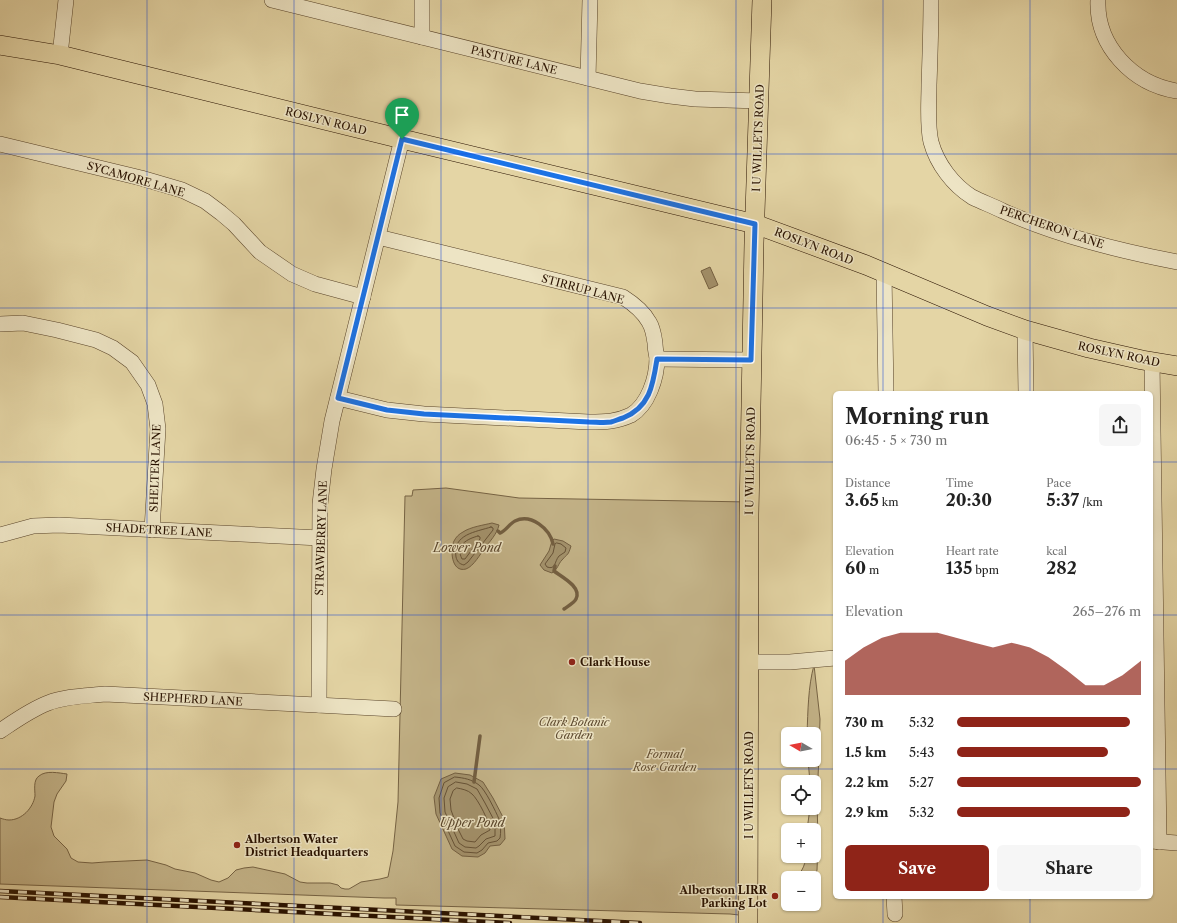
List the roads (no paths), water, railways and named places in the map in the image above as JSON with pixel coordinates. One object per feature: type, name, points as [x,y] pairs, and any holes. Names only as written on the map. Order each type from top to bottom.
[{"type":"main road","name":"I U WILLETS ROAD","points":[[748,923],[751,360],[762,0]]},
{"type":"main road","points":[[0,31],[60,55]]},
{"type":"main road","name":"ROSLYN ROAD","points":[[0,45],[60,55],[755,224],[884,273],[1025,330],[1089,348],[1177,366]]},
{"type":"street","points":[[60,55],[66,0]]},
{"type":"street","name":"PASTURE LANE","points":[[272,0],[640,91],[670,96],[760,101]]},
{"type":"street","points":[[422,0],[422,37]]},
{"type":"street","points":[[588,78],[590,0]]},
{"type":"street","name":"PERCHERON LANE","points":[[931,0],[928,112],[931,142],[937,159],[947,175],[973,197],[1018,218],[1071,236],[1120,250],[1177,262]]},
{"type":"street","points":[[1098,0],[1100,20],[1103,31],[1113,51],[1126,66],[1147,81],[1164,89],[1177,91]]},
{"type":"street","name":"STRAWBERRY LANE","points":[[319,705],[320,504],[324,469],[332,421],[402,139]]},
{"type":"street","name":"SYCAMORE LANE","points":[[0,144],[141,178],[182,190],[205,201],[221,213],[234,224],[260,252],[292,274],[315,284],[363,297]]},
{"type":"street","name":"STIRRUP LANE","points":[[338,398],[387,410],[424,414],[611,422],[631,414],[641,406],[647,398],[654,383],[657,359],[650,322],[639,309],[623,297],[378,237]]},
{"type":"street","points":[[884,273],[886,391]]},
{"type":"street","name":"SHELTER LANE","points":[[0,324],[23,324],[57,330],[96,340],[114,348],[132,362],[148,385],[155,404],[158,429],[152,530]]},
{"type":"street","points":[[1025,330],[1026,391]]},
{"type":"street","points":[[657,359],[751,360]]},
{"type":"street","points":[[1152,362],[1152,391]]},
{"type":"street","name":"SHADETREE LANE","points":[[0,535],[33,526],[59,525],[320,538]]},
{"type":"street","points":[[1153,551],[1155,841],[1177,843]]},
{"type":"street","points":[[749,662],[790,662],[833,658]]},
{"type":"street","name":"SHEPHERD LANE","points":[[0,731],[30,711],[48,703],[68,698],[105,694],[394,709]]},
{"type":"street","points":[[894,899],[895,914]]},
{"type":"water","points":[[710,267],[718,285],[709,289],[701,271]]},
{"type":"water","name":"Lower Pond","points":[[492,523],[499,525],[497,531],[477,560],[466,569],[457,567],[453,560],[452,549],[454,541],[457,537],[469,529]]},
{"type":"water","points":[[554,539],[563,541],[571,546],[568,554],[552,573],[544,570],[540,565],[549,551]]},
{"type":"water","name":"Upper Pond","points":[[455,773],[470,775],[483,782],[504,819],[505,839],[500,845],[490,846],[485,853],[478,857],[462,856],[452,849],[436,814],[434,797],[441,779]]},
{"type":"waterway","points":[[498,531],[500,533],[502,532],[515,521],[527,519],[544,528],[553,544]]},
{"type":"waterway","points":[[555,566],[554,571],[566,579],[574,586],[576,590],[576,599],[564,609]]},
{"type":"waterway","points":[[474,782],[480,736]]},
{"type":"railway","points":[[0,891],[640,923]]},
{"type":"railway","points":[[0,897],[510,923]]},
{"type":"place","name":"Clark House","points":[[572,662]]},
{"type":"place","name":"Albertson Water District Headquarters","points":[[237,845]]},
{"type":"place","name":"Albertson LIRR Parking Lot","points":[[775,896]]},
{"type":"park label","name":"Clark Botanic Garden","points":[[574,728]]},
{"type":"park label","name":"Formal Rose Garden","points":[[665,760]]}]
